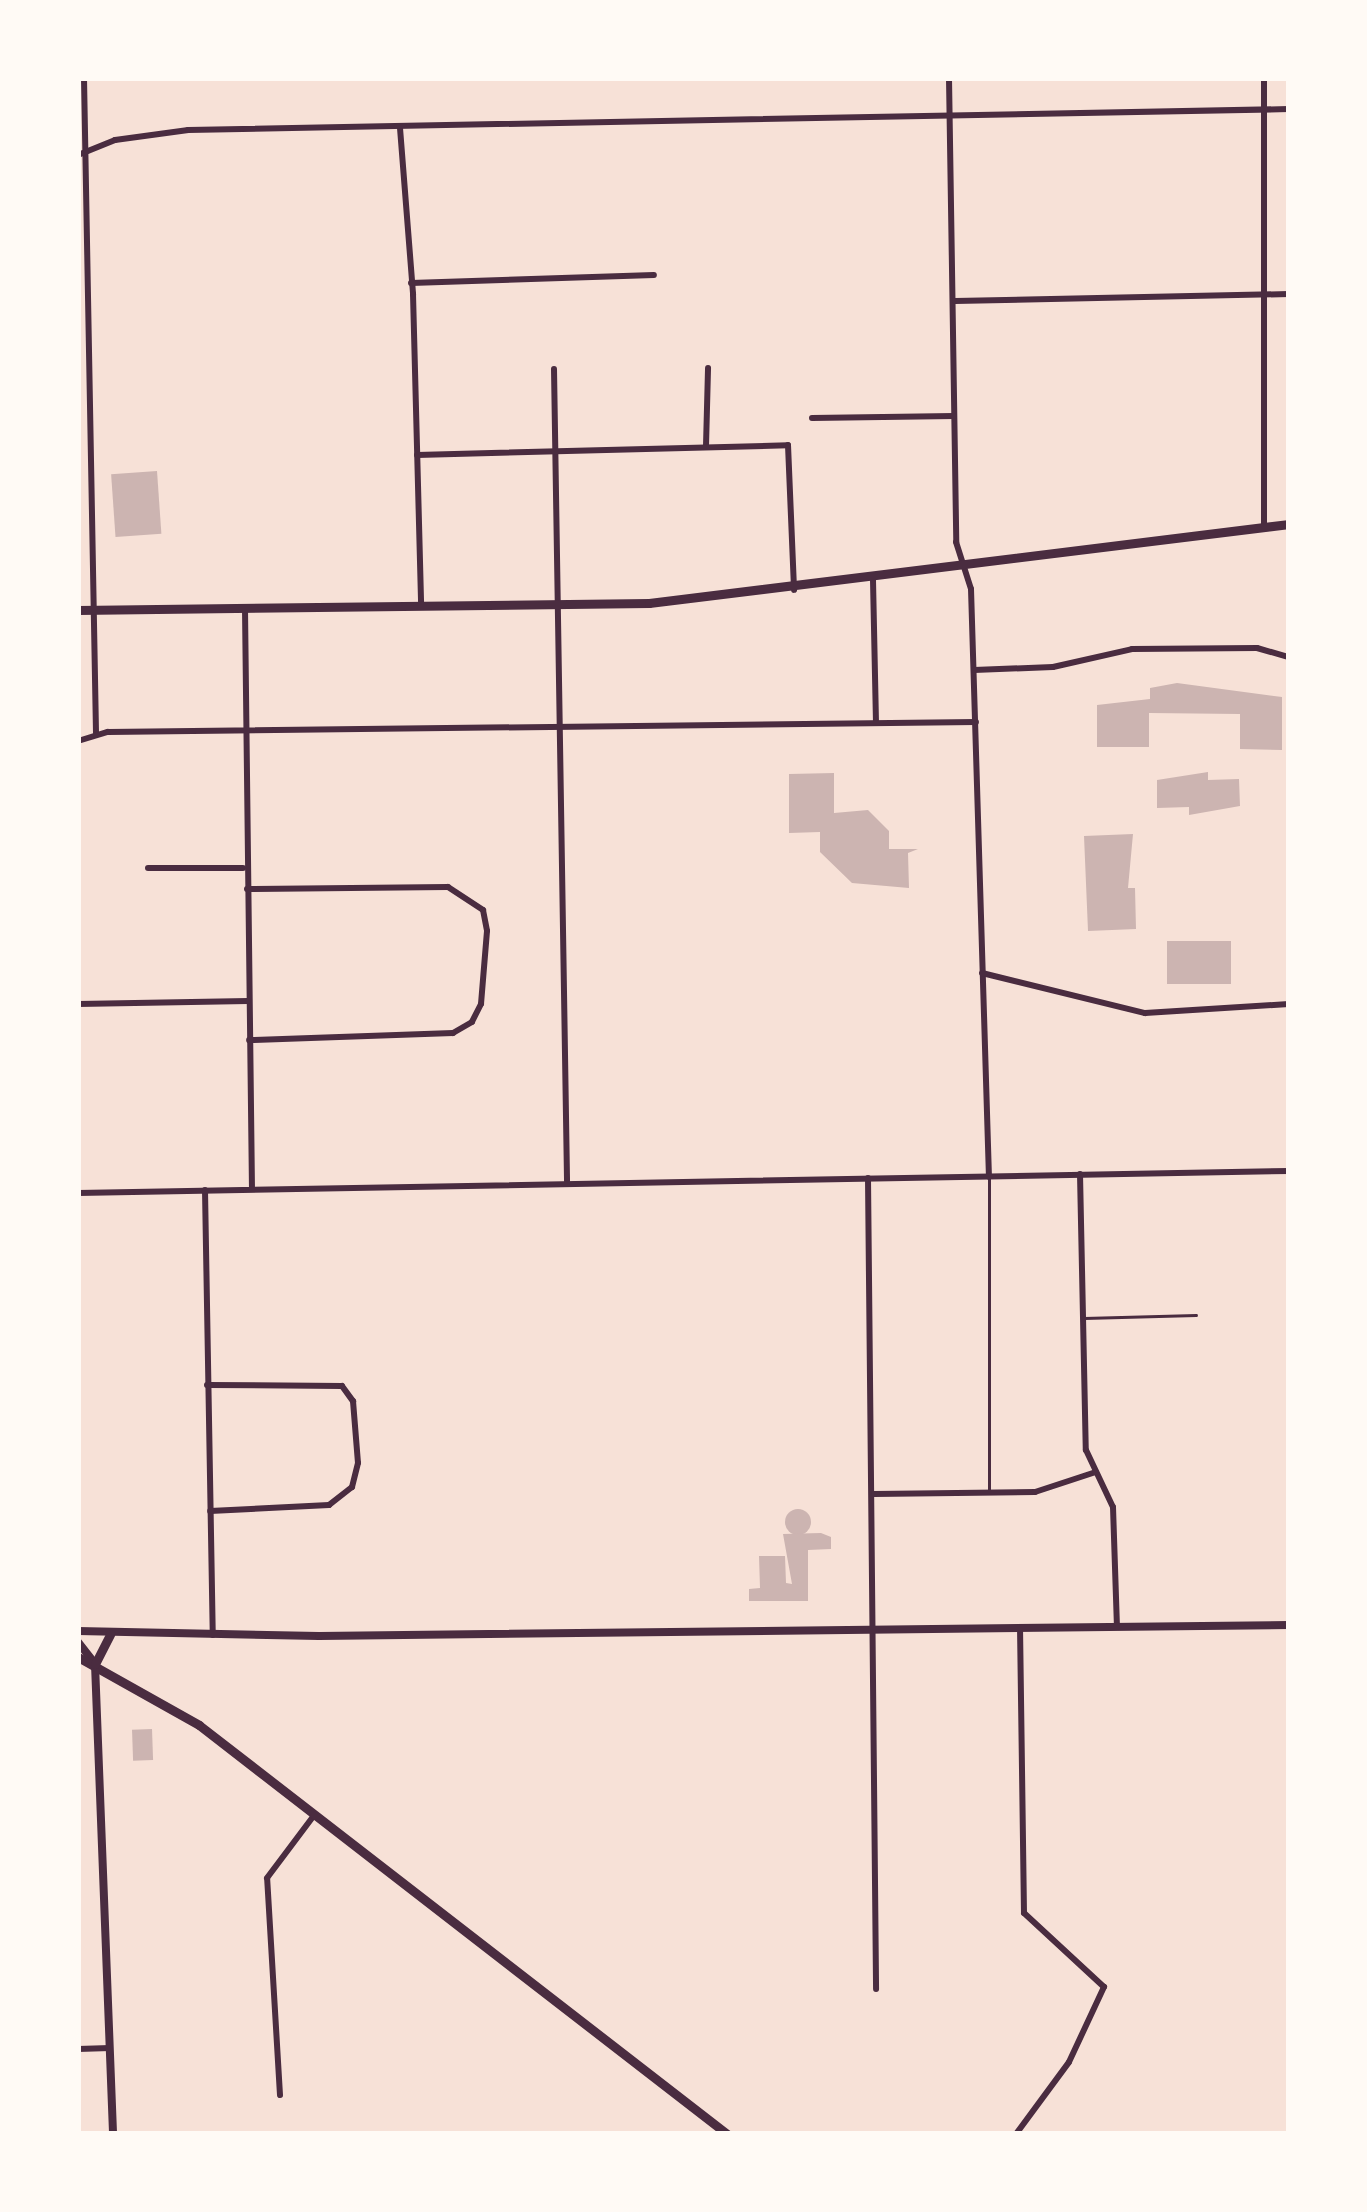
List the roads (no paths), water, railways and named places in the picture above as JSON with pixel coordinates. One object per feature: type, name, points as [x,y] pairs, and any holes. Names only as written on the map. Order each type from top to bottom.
[{"type":"main road","points":[[78,610],[555,607],[794,590],[1289,524]]},
{"type":"main road","points":[[95,1664],[110,1634]]},
{"type":"main road","points":[[78,1657],[199,1725],[727,2134]]},
{"type":"street","points":[[84,78],[81,233],[90,393],[96,735]]},
{"type":"street","points":[[949,78],[956,542],[966,566],[974,670],[989,1177]]},
{"type":"street","points":[[1264,78],[1264,527]]},
{"type":"street","points":[[82,153],[188,130],[951,120],[1289,109]]},
{"type":"street","points":[[400,128],[411,283],[421,607]]},
{"type":"street","points":[[411,283],[654,275]]},
{"type":"street","points":[[955,301],[1289,294]]},
{"type":"street","points":[[706,446],[708,368]]},
{"type":"street","points":[[554,369],[567,1181]]},
{"type":"street","points":[[78,393],[90,393]]},
{"type":"street","points":[[812,418],[954,416]]},
{"type":"street","points":[[417,454],[788,445],[794,590]]},
{"type":"street","points":[[873,580],[876,722]]},
{"type":"street","points":[[245,609],[243,868],[252,1189]]},
{"type":"street","points":[[974,670],[1053,667],[1132,650],[1257,648],[1289,657]]},
{"type":"street","points":[[78,741],[96,735],[244,730],[976,722]]},
{"type":"street","points":[[148,868],[243,868]]},
{"type":"street","points":[[247,890],[448,887],[483,910],[488,931],[481,1004],[472,1022],[453,1033],[249,1040]]},
{"type":"street","points":[[982,973],[1145,1012],[1289,1004]]},
{"type":"street","points":[[78,1004],[248,1001]]},
{"type":"street","points":[[78,1193],[1289,1172]]},
{"type":"street","points":[[1080,1174],[1086,1450],[1113,1507],[1117,1629]]},
{"type":"street","points":[[868,1178],[872,1494],[868,1801],[876,1989]]},
{"type":"street","points":[[206,1190],[213,1635]]},
{"type":"street","points":[[207,1384],[342,1386],[353,1401],[358,1463],[352,1487],[328,1505],[210,1511]]},
{"type":"street","points":[[872,1494],[1035,1492],[1096,1472]]},
{"type":"street","points":[[78,1631],[213,1635],[872,1633],[1289,1625]]},
{"type":"street","points":[[1016,2134],[1069,2062],[1104,1987],[1024,1913],[1020,1631]]},
{"type":"street","points":[[78,1642],[95,1664],[113,2134]]},
{"type":"street","points":[[280,2095],[267,1878],[315,1814]]},
{"type":"street","points":[[78,2049],[110,2048]]},
{"type":"lane","points":[[989,1177],[989,1493]]},
{"type":"lane","points":[[1081,1318],[1196,1316]]}]
